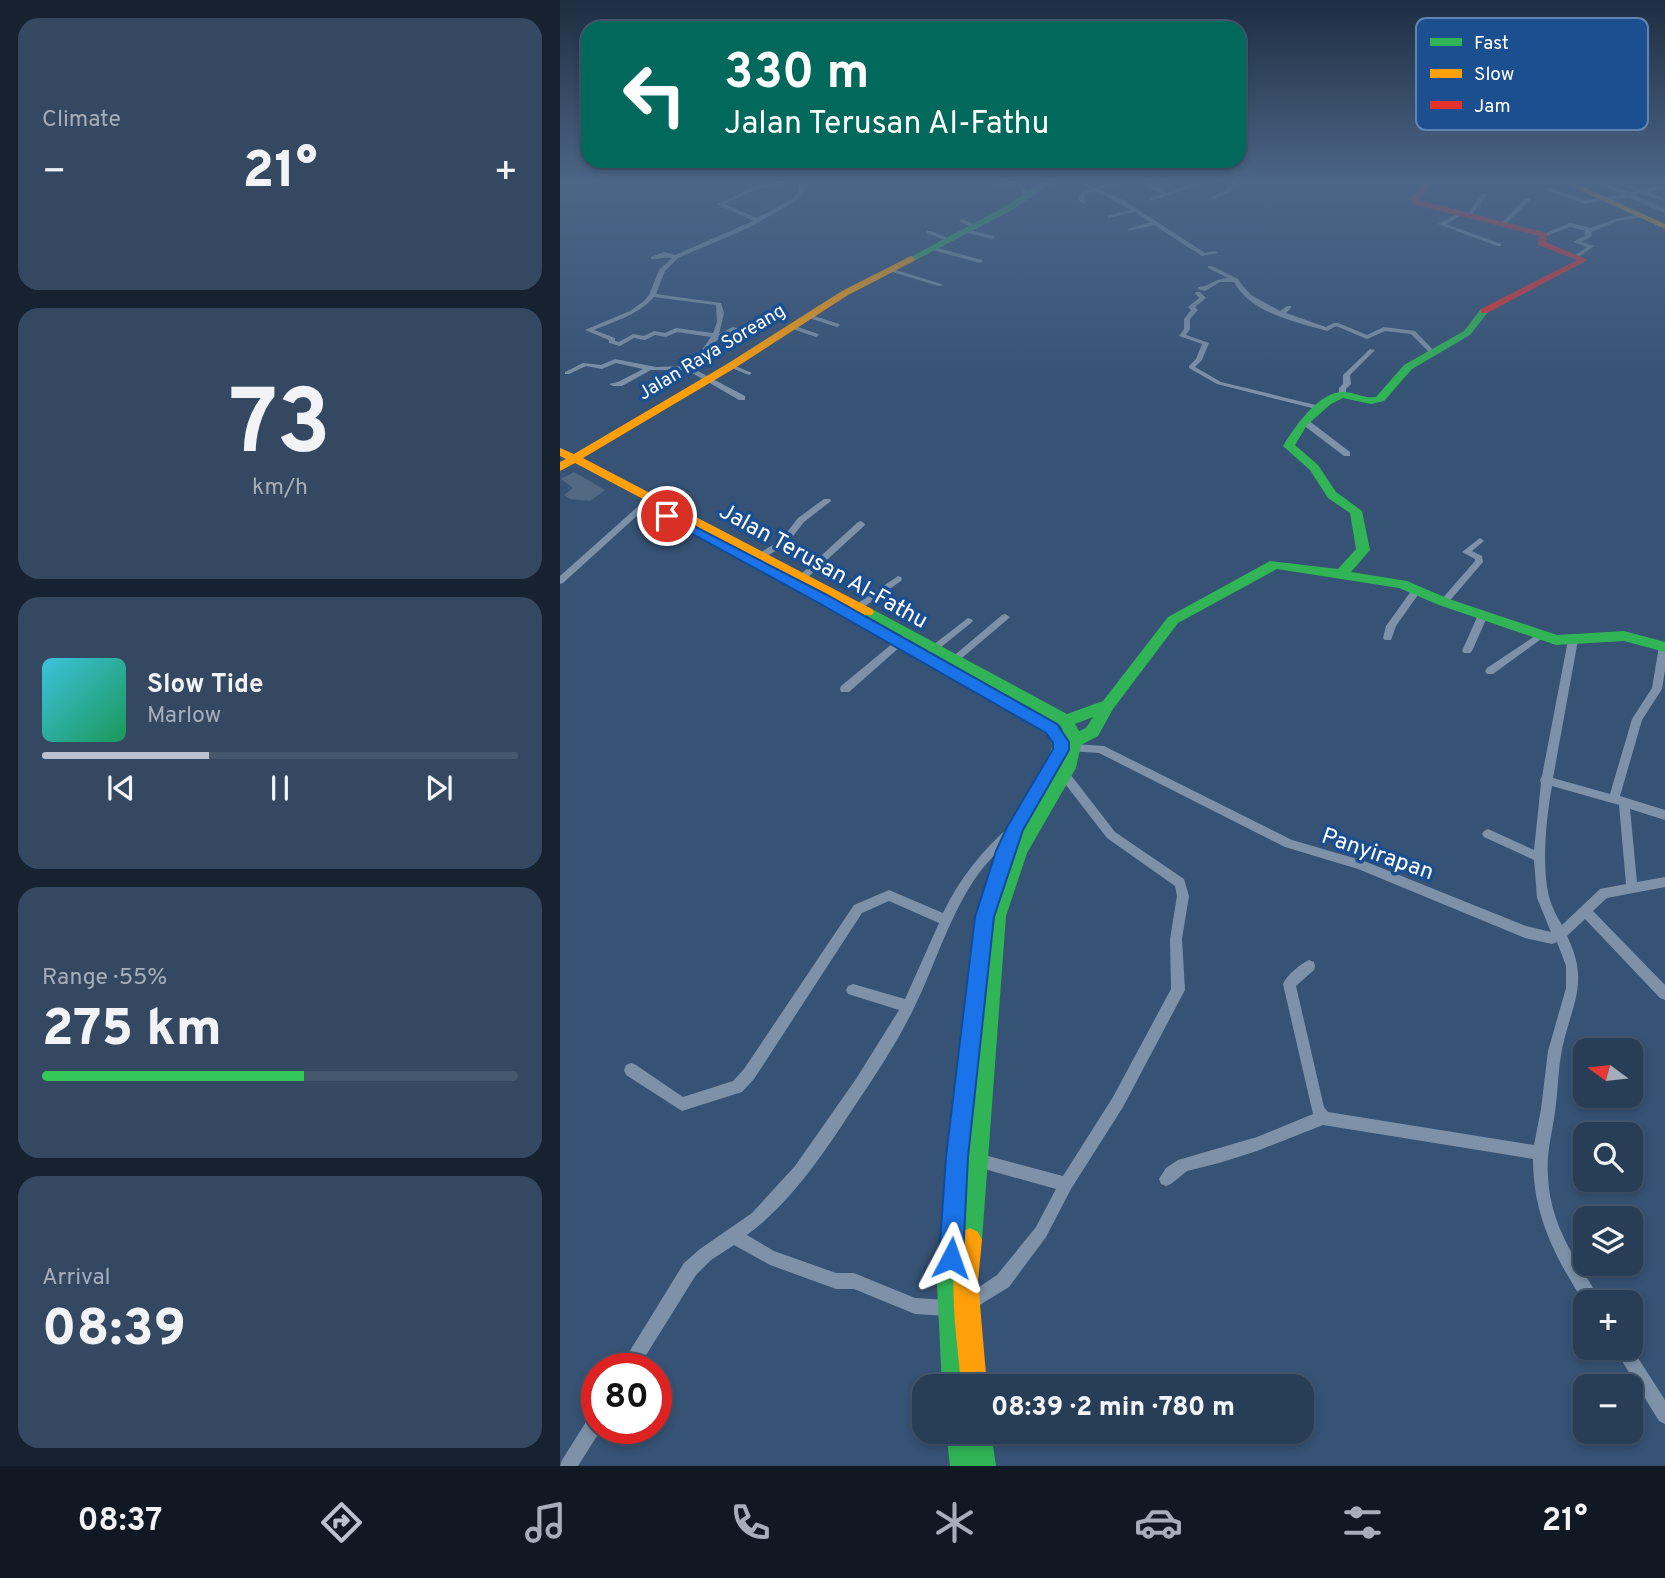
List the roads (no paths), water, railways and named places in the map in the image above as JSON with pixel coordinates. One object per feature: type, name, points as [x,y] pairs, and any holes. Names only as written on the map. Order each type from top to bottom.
[{"type":"main road","points":[[1342,573],[1363,550],[1356,511],[1332,495],[1314,468],[1289,446],[1290,441],[1317,408],[1342,395],[1369,400],[1381,398],[1412,364],[1434,354],[1476,325],[1480,313],[1584,260],[1555,248]]},
{"type":"main road","name":"Jalan Raya Soreang","points":[[564,460],[709,380],[852,289],[934,249]]},
{"type":"main road","name":"Jalan Terusan Al-Fathu","points":[[564,460],[646,504],[858,607],[903,639],[953,661],[1059,725]]},
{"type":"main road","name":"Jalan Terusan Al-Fathu","points":[[564,460],[761,556],[903,639],[1059,725]]},
{"type":"main road","points":[[1075,744],[1089,735],[1167,626],[1191,608],[1275,564],[1391,582],[1559,640],[1589,636],[1623,636],[1664,647]]},
{"type":"main road","points":[[1059,725],[1108,705]]},
{"type":"main road","points":[[973,1374],[966,1281],[974,1159],[997,916],[1022,828],[1063,773],[1075,744],[1074,734],[1059,725]]},
{"type":"main road","points":[[954,1374],[949,1308],[957,1157],[985,917],[998,867],[1022,828],[1061,750],[1059,725]]},
{"type":"main road","points":[[960,1444],[963,1466]]},
{"type":"main road","points":[[980,1444],[983,1466]]},
{"type":"street","points":[[695,248],[676,257],[656,279],[652,295],[632,312],[587,330],[620,344],[633,336],[645,338],[654,333],[664,335],[677,330],[713,338]]},
{"type":"street","points":[[1194,248],[1204,255]]},
{"type":"street","points":[[1576,257],[1588,248]]},
{"type":"street","points":[[934,249],[980,261]]},
{"type":"street","points":[[1198,262],[1204,255],[1215,253]]},
{"type":"street","points":[[653,258],[664,254],[676,257]]},
{"type":"street","points":[[1210,267],[1236,280],[1238,287],[1281,314],[1327,329],[1336,324],[1365,339],[1384,329],[1409,331],[1417,334],[1434,354]]},
{"type":"street","points":[[891,270],[941,285]]},
{"type":"street","points":[[1236,280],[1216,281],[1199,291],[1203,298],[1191,307],[1195,310],[1187,320],[1187,329],[1182,336],[1206,343],[1199,360],[1191,368],[1219,383],[1317,408]]},
{"type":"street","points":[[652,295],[717,303],[720,307],[721,320],[708,349],[688,368]]},
{"type":"street","points":[[1281,314],[1289,307]]},
{"type":"street","points":[[808,317],[837,325]]},
{"type":"street","points":[[792,327],[816,335]]},
{"type":"street","points":[[682,336],[713,338],[735,328]]},
{"type":"street","points":[[1342,395],[1342,388],[1347,384],[1346,375],[1372,350]]},
{"type":"street","points":[[567,373],[586,365],[600,367],[616,361],[650,368],[688,368],[742,398]]},
{"type":"street","points":[[732,366],[749,373]]},
{"type":"street","points":[[613,384],[619,384],[650,368]]},
{"type":"street","points":[[1305,422],[1347,454]]},
{"type":"street","points":[[761,556],[786,540],[801,520],[827,501]]},
{"type":"street","points":[[562,577],[646,504]]},
{"type":"street","points":[[793,576],[861,524]]},
{"type":"street","points":[[1444,602],[1479,562],[1479,558],[1466,552],[1480,541]]},
{"type":"street","points":[[858,607],[898,579]]},
{"type":"street","points":[[1388,638],[1391,626],[1416,590]]},
{"type":"street","points":[[1467,652],[1483,615]]},
{"type":"street","points":[[953,661],[1005,617]]},
{"type":"street","points":[[932,650],[968,621]]},
{"type":"street","points":[[1490,671],[1541,635]]},
{"type":"street","points":[[845,689],[903,639]]},
{"type":"street","points":[[1573,640],[1545,780],[1539,857],[1541,890],[1546,907],[1570,950],[1573,984],[1552,1064],[1548,1111],[1540,1153],[1540,1186],[1544,1211],[1553,1235],[1585,1290]]},
{"type":"street","points":[[1632,887],[1619,801],[1637,719],[1657,689],[1664,647]]},
{"type":"street","name":"Panyirapan","points":[[1075,744],[1100,749],[1250,826],[1314,852],[1360,865],[1525,932],[1548,938],[1562,933]]},
{"type":"street","points":[[967,1305],[1003,1281],[1041,1232],[1066,1184],[1118,1102],[1178,990],[1176,939],[1183,896],[1180,883],[1111,835],[1063,773]]},
{"type":"street","points":[[1545,780],[1665,814]]},
{"type":"street","points":[[637,1353],[690,1269],[699,1259],[756,1220],[790,1182],[862,1081],[908,1006],[961,888],[976,866],[1022,828]]},
{"type":"street","points":[[1488,834],[1539,857]]},
{"type":"street","points":[[1562,933],[1604,893],[1665,881]]},
{"type":"street","points":[[631,1070],[682,1104],[737,1087],[749,1074],[858,909],[889,895],[945,920]]},
{"type":"street","points":[[1585,911],[1665,994]]},
{"type":"street","points":[[1309,966],[1289,984],[1316,1104],[1322,1116],[1329,1120],[1540,1153]]},
{"type":"street","points":[[853,990],[908,1006]]},
{"type":"street","points":[[1166,1179],[1174,1168],[1181,1164],[1239,1149],[1309,1125],[1322,1116]]},
{"type":"street","points":[[957,1157],[974,1159],[1066,1184]]},
{"type":"street","points":[[734,1236],[770,1257],[836,1281],[854,1281],[915,1306],[949,1308]]},
{"type":"street","points":[[1630,1360],[1665,1415]]},
{"type":"street","points":[[568,1466],[582,1444]]}]
